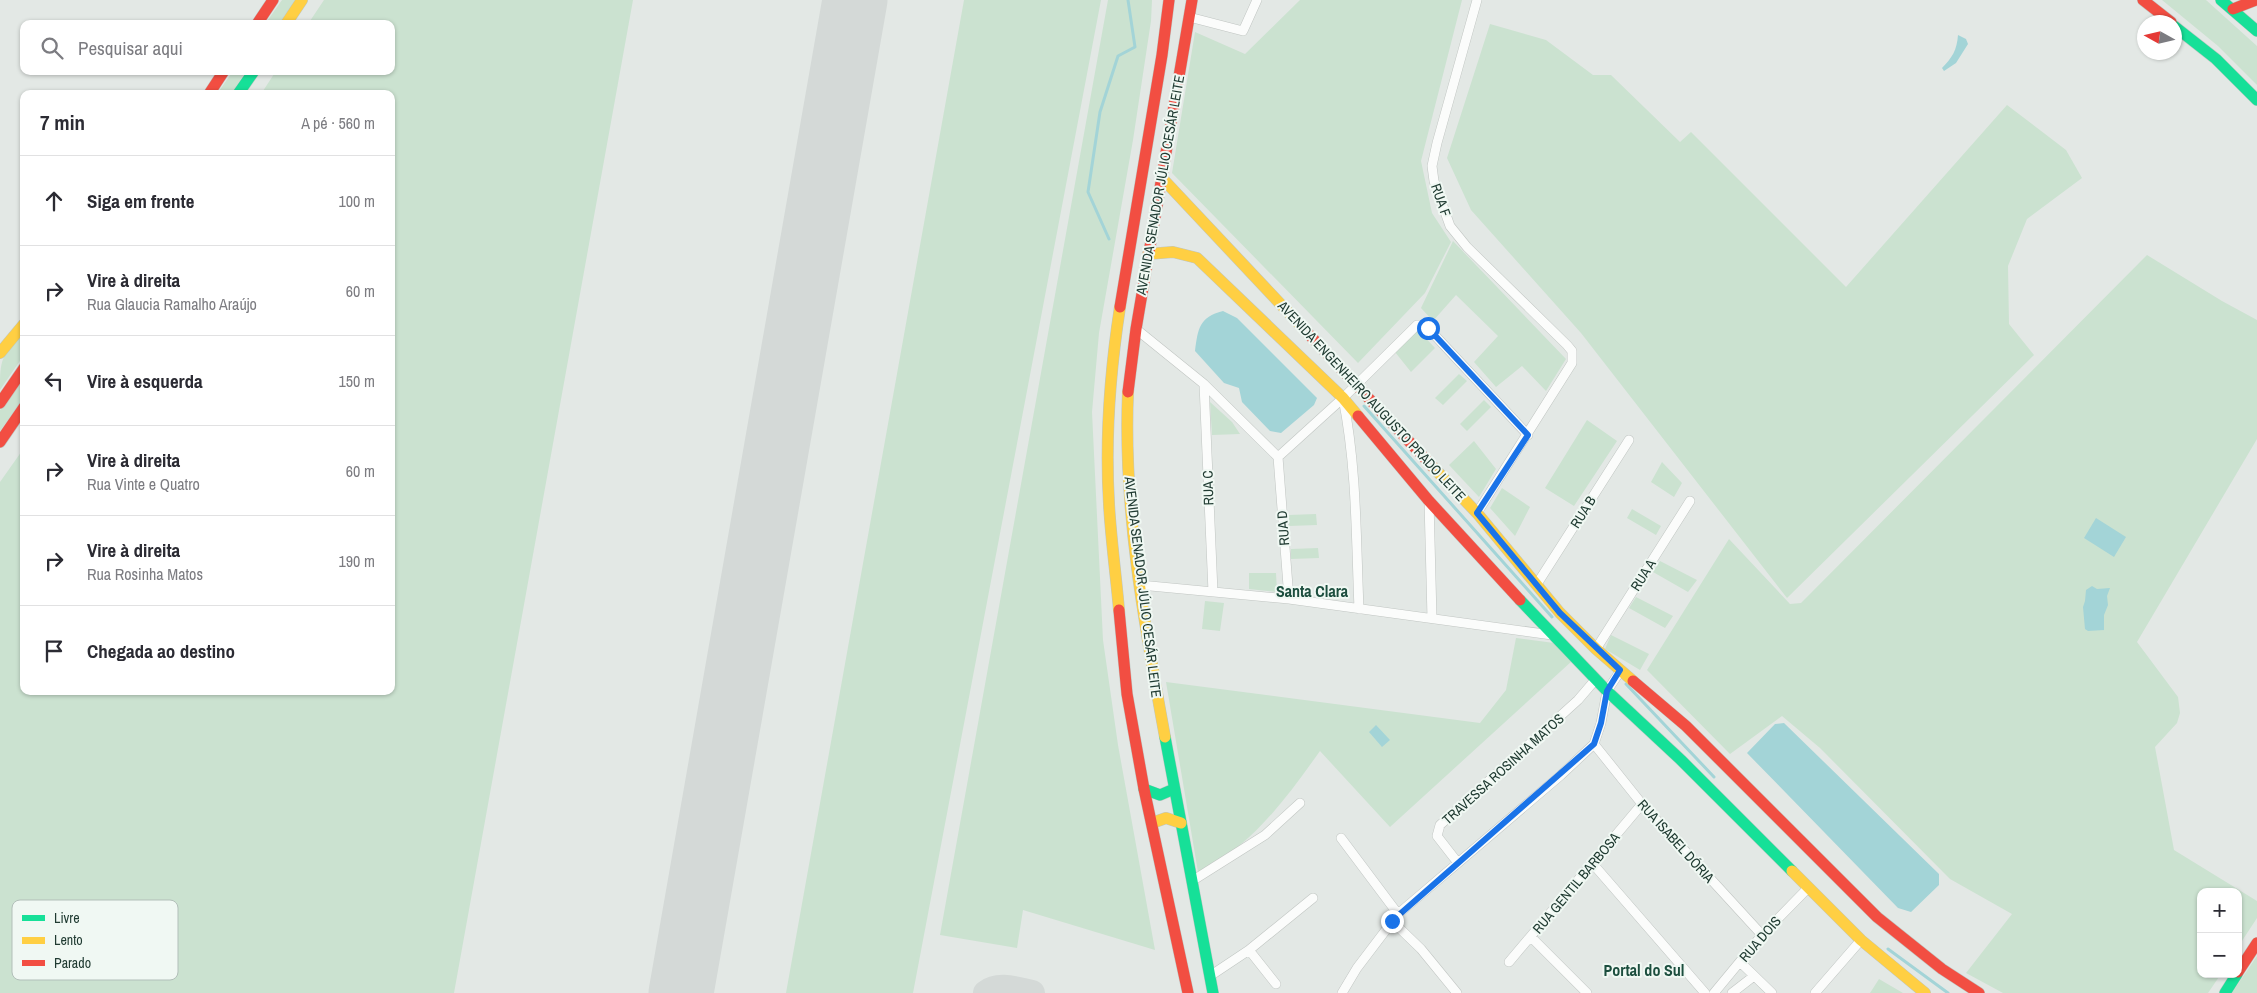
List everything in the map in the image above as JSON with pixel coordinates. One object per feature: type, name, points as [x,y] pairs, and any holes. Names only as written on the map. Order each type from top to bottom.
[{"type":"main road","points":[[260,20],[273,0]]},
{"type":"main road","points":[[289,20],[302,0]]},
{"type":"main road","name":"AVENIDA SENADOR JÚLIO CESÁR LEITE","points":[[1169,0],[1162,56],[1111,368],[1108,440],[1109,503],[1127,694],[1144,789],[1177,950],[1188,993]]},
{"type":"main road","name":"AVENIDA SENADOR JÚLIO CESÁR LEITE","points":[[1192,0],[1136,329],[1128,392],[1126,442],[1129,498],[1154,683],[1213,993]]},
{"type":"main road","points":[[2143,0],[2162,15]]},
{"type":"main road","points":[[2221,0],[2257,31]]},
{"type":"main road","points":[[2233,9],[2256,0]]},
{"type":"main road","points":[[2182,32],[2216,60],[2257,100]]},
{"type":"main road","points":[[211,90],[221,75]]},
{"type":"main road","points":[[241,90],[251,75]]},
{"type":"main road","name":"AVENIDA ENGENHEIRO AUGUSTO PRADO LEITE","points":[[1162,178],[1477,513],[1560,613],[1620,670],[1686,726],[1877,917],[1942,969],[1979,993]]},
{"type":"main road","name":"AVENIDA ENGENHEIRO AUGUSTO PRADO LEITE","points":[[1148,254],[1176,251],[1197,258],[1343,398],[1429,502],[1552,635],[1607,691],[1861,940],[1925,993]]},
{"type":"main road","points":[[0,353],[20,329]]},
{"type":"main road","points":[[0,403],[20,374]]},
{"type":"main road","points":[[0,442],[20,413]]},
{"type":"main road","points":[[1144,789],[1160,795],[1174,788]]},
{"type":"main road","points":[[1152,823],[1158,818],[1165,817],[1181,823]]},
{"type":"main road","points":[[2242,967],[2257,943]]},
{"type":"main road","points":[[2225,993],[2235,978]]},
{"type":"street","points":[[1189,17],[1243,31],[1257,0]]},
{"type":"street","name":"RUA F","points":[[1477,0],[1432,166],[1434,181],[1450,226],[1467,247],[1567,345],[1573,357],[1572,362],[1528,435]]},
{"type":"street","points":[[1136,329],[1204,384],[1278,456],[1343,398],[1410,330],[1417,325],[1428,328],[1528,435],[1477,513]]},
{"type":"street","name":"RUA C","points":[[1204,384],[1213,592]]},
{"type":"street","points":[[1343,398],[1351,437],[1355,484],[1359,609]]},
{"type":"street","name":"RUA B","points":[[1537,584],[1628,440]]},
{"type":"street","name":"RUA D","points":[[1278,456],[1289,599]]},
{"type":"street","name":"RUA A","points":[[1596,648],[1690,501]]},
{"type":"street","points":[[1429,502],[1432,618]]},
{"type":"street","points":[[1140,585],[1289,599],[1552,635]]},
{"type":"street","points":[[1342,993],[1357,968],[1398,914],[1561,775],[1594,744],[1601,723],[1607,691],[1620,670]]},
{"type":"street","name":"TRAVESSA ROSINHA MATOS","points":[[1458,863],[1437,836],[1440,824],[1578,700],[1596,679]]},
{"type":"street","name":"RUA ISABEL DÓRIA","points":[[1594,744],[1642,804],[1762,934]]},
{"type":"street","points":[[1192,881],[1265,835],[1300,803]]},
{"type":"street","name":"RUA GENTIL BARBOSA","points":[[1510,962],[1642,804]]},
{"type":"street","points":[[1341,838],[1398,914]]},
{"type":"street","points":[[1592,864],[1705,993]]},
{"type":"street","name":"RUA DOIS","points":[[1714,993],[1762,934],[1809,887]]},
{"type":"street","points":[[1210,976],[1249,950],[1313,898]]},
{"type":"street","points":[[1392,921],[1421,948],[1457,993]]},
{"type":"street","points":[[1531,937],[1587,993]]},
{"type":"street","points":[[1815,993],[1861,940]]},
{"type":"street","points":[[1249,950],[1276,984]]},
{"type":"street","points":[[1740,962],[1772,993]]},
{"type":"street","name":"RUA DOIS","points":[[1732,993],[1754,976]]},
{"type":"green space","points":[[282,0],[295,0],[282,20],[268,20]]},
{"type":"green space","points":[[324,0],[633,0],[454,993],[0,993],[0,482],[20,454],[20,695],[395,695],[395,90],[264,90],[273,75],[395,75],[395,20],[311,20]]},
{"type":"green space","points":[[964,0],[1101,0],[913,993],[786,993]]},
{"type":"green space","points":[[1108,0],[1152,0],[1151,21],[1133,140],[1099,333],[1092,412],[1103,640],[1118,745],[1155,950],[1023,910],[1017,948],[940,935]]},
{"type":"green space","points":[[1300,0],[1462,0],[1421,161],[1432,213],[1451,242],[1425,293],[1358,363],[1172,173],[1195,32],[1245,54]]},
{"type":"green space","points":[[2162,0],[2206,0],[2257,46],[2257,85],[2218,46]]},
{"type":"green space","points":[[1490,24],[1546,40],[1593,75],[1611,75],[1680,142],[1691,132],[1846,287],[2007,105],[2066,150],[2082,178],[2027,219],[2008,266],[2009,324],[2034,355],[1787,598],[1581,333],[1471,210],[1447,158]]},
{"type":"green space","points":[[230,75],[243,75],[234,90],[220,90]]},
{"type":"green space","points":[[1453,241],[1566,359],[1546,391],[1522,366],[1496,387],[1474,362],[1498,336],[1456,295],[1433,321],[1421,308]]},
{"type":"green space","points":[[2147,255],[2257,320],[2257,439],[2137,642],[2178,697],[2180,713],[2177,723],[2155,747],[2174,850],[2236,888],[2197,888],[2197,978],[2218,978],[2208,993],[2003,993],[1966,973],[2012,914],[1950,879],[1820,748],[1782,716],[1730,754],[1647,670],[1729,539],[1790,604],[1801,603]]},
{"type":"green space","points":[[1418,330],[1435,348],[1411,372],[1395,352]]},
{"type":"green space","points":[[20,337],[20,361],[0,390],[3,358]]},
{"type":"green space","points":[[1459,374],[1467,381],[1443,405],[1435,398]]},
{"type":"green space","points":[[20,382],[20,403],[0,431],[0,410]]},
{"type":"green space","points":[[1484,400],[1491,407],[1467,431],[1460,424]]},
{"type":"green space","points":[[1210,402],[1232,422],[1240,434],[1212,435]]},
{"type":"green space","points":[[1587,420],[1617,441],[1574,506],[1545,488]]},
{"type":"green space","points":[[1474,441],[1496,469],[1479,497],[1449,465]]},
{"type":"green space","points":[[1662,462],[1682,483],[1674,497],[1651,482]]},
{"type":"green space","points":[[1502,488],[1530,507],[1515,536],[1490,508]]},
{"type":"green space","points":[[1632,509],[1661,526],[1656,535],[1627,518]]},
{"type":"green space","points":[[1316,514],[1317,525],[1289,526],[1289,515]]},
{"type":"green space","points":[[1318,548],[1319,558],[1291,559],[1291,549]]},
{"type":"green space","points":[[1660,561],[1697,580],[1688,592],[1653,572]]},
{"type":"green space","points":[[1249,573],[1276,573],[1277,592],[1249,589]]},
{"type":"green space","points":[[1636,597],[1673,616],[1665,628],[1629,608]]},
{"type":"green space","points":[[1205,601],[1224,603],[1220,631],[1202,629]]},
{"type":"green space","points":[[1611,635],[1649,654],[1640,670],[1605,649]]},
{"type":"green space","points":[[1516,638],[1554,643],[1572,661],[1390,827],[1320,751],[1281,803],[1251,835],[1217,862],[1198,872],[1166,682],[1480,723],[1506,690]]},
{"type":"green space","points":[[2242,892],[2257,901],[2257,918],[2242,941]]},
{"type":"green space","points":[[2257,956],[2257,993],[2232,993]]},
{"type":"green space","points":[[1879,979],[1903,993],[1870,993]]},
{"type":"water","points":[[1958,35],[1966,39],[1968,44],[1956,63],[1944,71],[1942,68],[1949,61],[1953,53]]},
{"type":"water","points":[[1223,311],[1237,318],[1317,398],[1314,405],[1281,433],[1270,431],[1242,402],[1239,388],[1224,383],[1195,351],[1197,336],[1204,320]]},
{"type":"water","points":[[2096,518],[2126,537],[2114,557],[2084,538]]},
{"type":"water","points":[[2092,586],[2097,589],[2110,588],[2107,596],[2108,605],[2104,615],[2104,630],[2088,631],[2085,629],[2083,607],[2086,590]]},
{"type":"water","points":[[1784,723],[1939,874],[1939,885],[1911,912],[1898,908],[1747,753],[1775,724]]},
{"type":"water","points":[[1376,725],[1390,740],[1382,747],[1369,732]]},
{"type":"waterway","points":[[1109,239],[1088,192],[1100,112],[1118,56],[1135,47],[1128,0]]},
{"type":"waterway","points":[[1364,406],[1552,617]]},
{"type":"waterway","points":[[1626,684],[1714,777]]},
{"type":"waterway","points":[[1888,949],[1948,993]]},
{"type":"taxiway","points":[[986,993],[997,988],[1032,993]]},
{"type":"runway","points":[[681,993],[855,0]]},
{"type":"traffic: fast","points":[[2221,0],[2257,31]]},
{"type":"traffic: fast","points":[[2182,32],[2216,59],[2257,100]]},
{"type":"traffic: fast","points":[[241,90],[251,75]]},
{"type":"traffic: fast","points":[[1520,600],[1607,691],[1681,760],[1792,871]]},
{"type":"traffic: fast","points":[[1165,737],[1213,993]]},
{"type":"traffic: fast","points":[[1144,789],[1160,795],[1174,789]]},
{"type":"traffic: fast","points":[[2225,993],[2234,978]]},
{"type":"traffic: slow","points":[[289,20],[302,0]]},
{"type":"traffic: slow","points":[[1162,178],[1303,328]]},
{"type":"traffic: slow","points":[[1148,254],[1173,252],[1197,258],[1343,398],[1358,416]]},
{"type":"traffic: slow","points":[[1119,610],[1110,517],[1108,430],[1111,380],[1120,307]]},
{"type":"traffic: slow","points":[[0,353],[20,329]]},
{"type":"traffic: slow","points":[[1128,392],[1127,435],[1132,522],[1143,608],[1165,737]]},
{"type":"traffic: slow","points":[[1432,466],[1477,513],[1560,613],[1596,649],[1633,681]]},
{"type":"traffic: slow","points":[[1152,823],[1166,818],[1181,823]]},
{"type":"traffic: slow","points":[[1792,871],[1861,940],[1925,993]]},
{"type":"traffic: jam","points":[[260,20],[273,0]]},
{"type":"traffic: jam","points":[[1120,307],[1162,55],[1169,0]]},
{"type":"traffic: jam","points":[[1128,392],[1136,329],[1192,0]]},
{"type":"traffic: jam","points":[[2143,0],[2162,15]]},
{"type":"traffic: jam","points":[[2233,9],[2256,0]]},
{"type":"traffic: jam","points":[[212,90],[221,75]]},
{"type":"traffic: jam","points":[[1303,328],[1432,466]]},
{"type":"traffic: jam","points":[[0,403],[20,374]]},
{"type":"traffic: jam","points":[[0,442],[20,413]]},
{"type":"traffic: jam","points":[[1358,416],[1429,501],[1520,600]]},
{"type":"traffic: jam","points":[[1119,610],[1127,694],[1144,789],[1188,993]]},
{"type":"traffic: jam","points":[[1633,681],[1686,726],[1877,917],[1942,969],[1979,993]]},
{"type":"traffic: jam","points":[[2242,966],[2257,943]]},
{"type":"district","name":"Santa Clara","points":[[1312,591]]},
{"type":"district","name":"Portal do Sul","points":[[1644,970]]},
{"type":"route","points":[[1392,921],[1561,775],[1594,744],[1601,723],[1607,691],[1620,670],[1560,613],[1477,513],[1528,435],[1428,328]]}]
